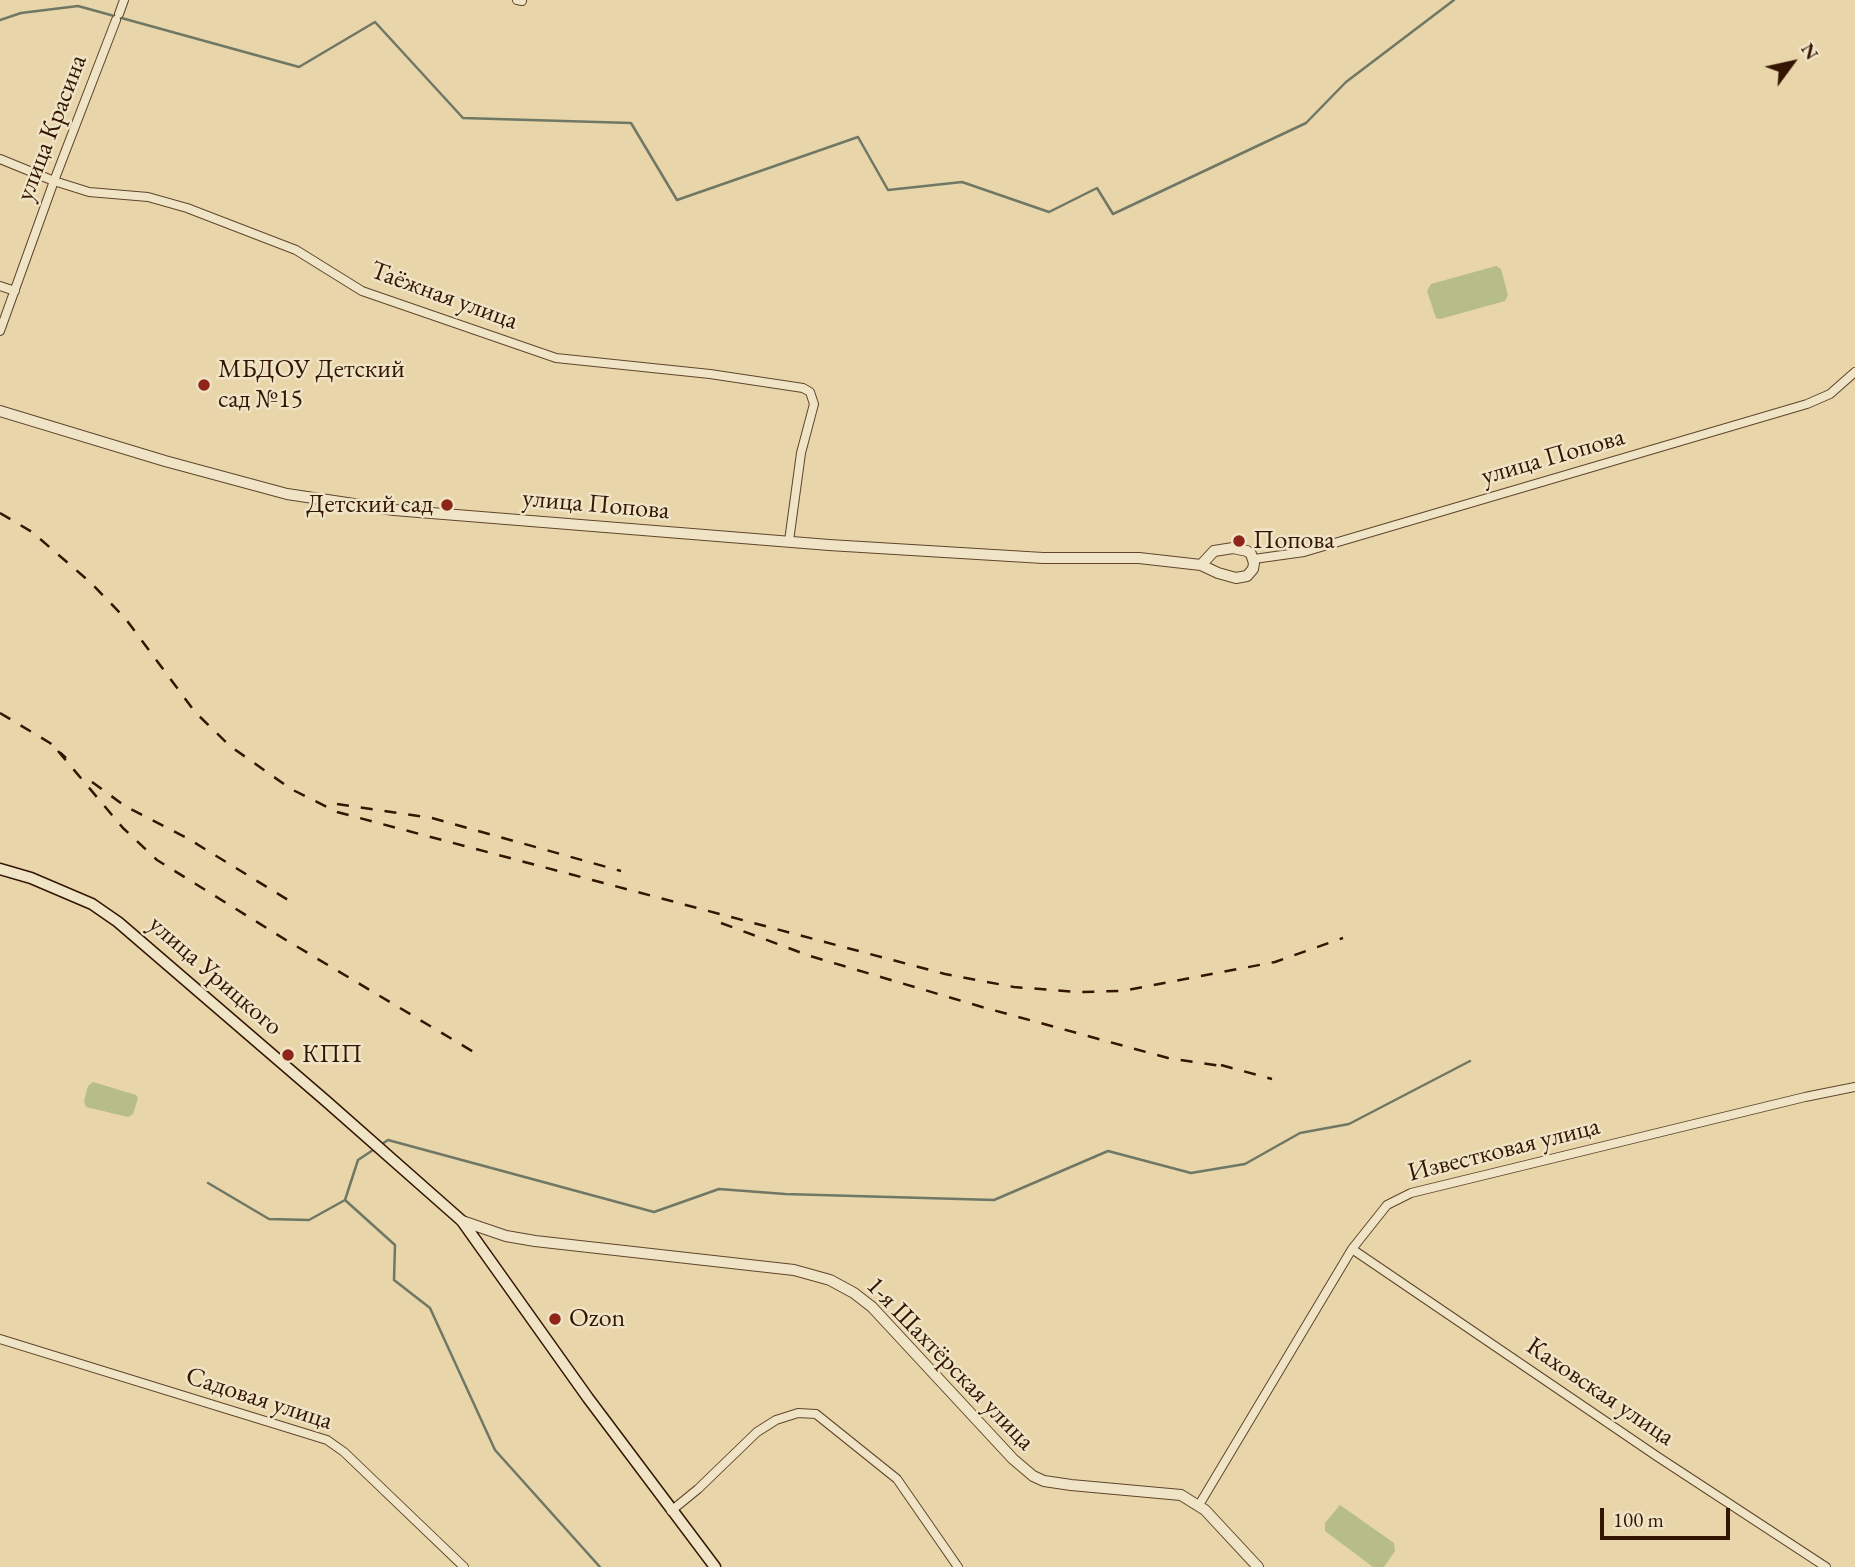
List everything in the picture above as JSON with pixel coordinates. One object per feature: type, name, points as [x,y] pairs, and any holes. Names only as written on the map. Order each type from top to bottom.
[{"type":"main road","name":"улица Урицкого","points":[[0,869],[31,878],[92,904],[118,922],[462,1221],[710,1565]]},
{"type":"street","name":"улица Красина","points":[[0,331],[124,0]]},
{"type":"street","name":"Таёжная улица","points":[[0,159],[89,192],[148,197],[187,208],[296,250],[362,292],[556,358],[803,388],[810,392],[814,404],[801,453],[789,541]]},
{"type":"street","points":[[0,286],[15,291]]},
{"type":"street","name":"улица Попова","points":[[1254,559],[1304,552],[1807,404],[1830,394],[1855,372]]},
{"type":"street","name":"улица Попова","points":[[0,411],[165,461],[316,500],[394,510],[1043,558],[1139,558],[1201,565],[1242,579],[1253,569],[1254,559],[1247,551],[1233,548],[1214,551],[1201,565]]},
{"type":"street","name":"Известковая улица","points":[[1199,1505],[1352,1249],[1387,1205],[1411,1193],[1791,1100],[1855,1087]]},
{"type":"street","name":"1-я Шахтёрская улица","points":[[462,1221],[506,1236],[535,1241],[794,1270],[830,1280],[872,1307],[1013,1459],[1033,1476],[1044,1481],[1071,1485],[1171,1492],[1199,1505]]},
{"type":"street","name":"Каховская улица","points":[[1352,1249],[1658,1457],[1826,1567]]},
{"type":"street","name":"Садовая улица","points":[[0,1339],[327,1440],[344,1452],[464,1567]]},
{"type":"street","points":[[671,1511],[757,1432],[776,1420],[798,1413],[816,1414],[897,1479],[958,1567]]},
{"type":"street","points":[[1199,1505],[1258,1567]]},
{"type":"green space","points":[[1496,266],[1501,269],[1508,295],[1505,301],[1436,318],[1427,291],[1431,284]]},
{"type":"green space","points":[[93,1082],[136,1095],[138,1098],[133,1114],[128,1117],[86,1107],[84,1101],[88,1086]]},
{"type":"green space","points":[[1340,1505],[1394,1543],[1395,1551],[1384,1567],[1373,1567],[1325,1531],[1325,1523]]},
{"type":"waterway","points":[[0,20],[21,13],[78,6],[299,67],[375,22],[463,118],[631,123],[677,200],[858,137],[888,190],[962,182],[1049,212],[1097,188],[1113,214],[1306,123],[1346,82],[1454,0]]},
{"type":"waterway","points":[[382,1144],[388,1140],[654,1212],[719,1189],[785,1194],[994,1200],[1108,1151],[1191,1173],[1245,1164],[1300,1133],[1349,1124],[1470,1061]]},
{"type":"waterway","points":[[208,1183],[269,1219],[309,1220],[345,1200],[358,1160],[373,1150]]},
{"type":"waterway","points":[[345,1200],[395,1245],[394,1280],[430,1308],[495,1450],[600,1567]]},
{"type":"railway","points":[[0,513],[32,532],[90,582],[125,618],[195,712],[230,746],[291,789],[337,812],[945,974],[1014,987],[1078,992],[1122,991],[1275,962],[1343,938]]},
{"type":"railway","points":[[0,713],[50,743],[66,758]]},
{"type":"railway","points":[[58,751],[123,828],[157,860],[477,1054]]},
{"type":"railway","points":[[92,782],[125,806],[187,838],[293,903]]},
{"type":"railway","points":[[337,804],[432,818],[621,871]]},
{"type":"railway","points":[[721,923],[810,956],[982,1007],[1168,1058],[1228,1067]]},
{"type":"railway","points":[[1221,1065],[1272,1079]]},
{"type":"place","name":"МБДОУ Детский сад №15","points":[[204,385]]},
{"type":"place","name":"Детский сад","points":[[447,505]]},
{"type":"place","name":"Попова","points":[[1239,541]]},
{"type":"place","name":"КПП","points":[[288,1055]]},
{"type":"place","name":"Ozon","points":[[555,1319]]}]
